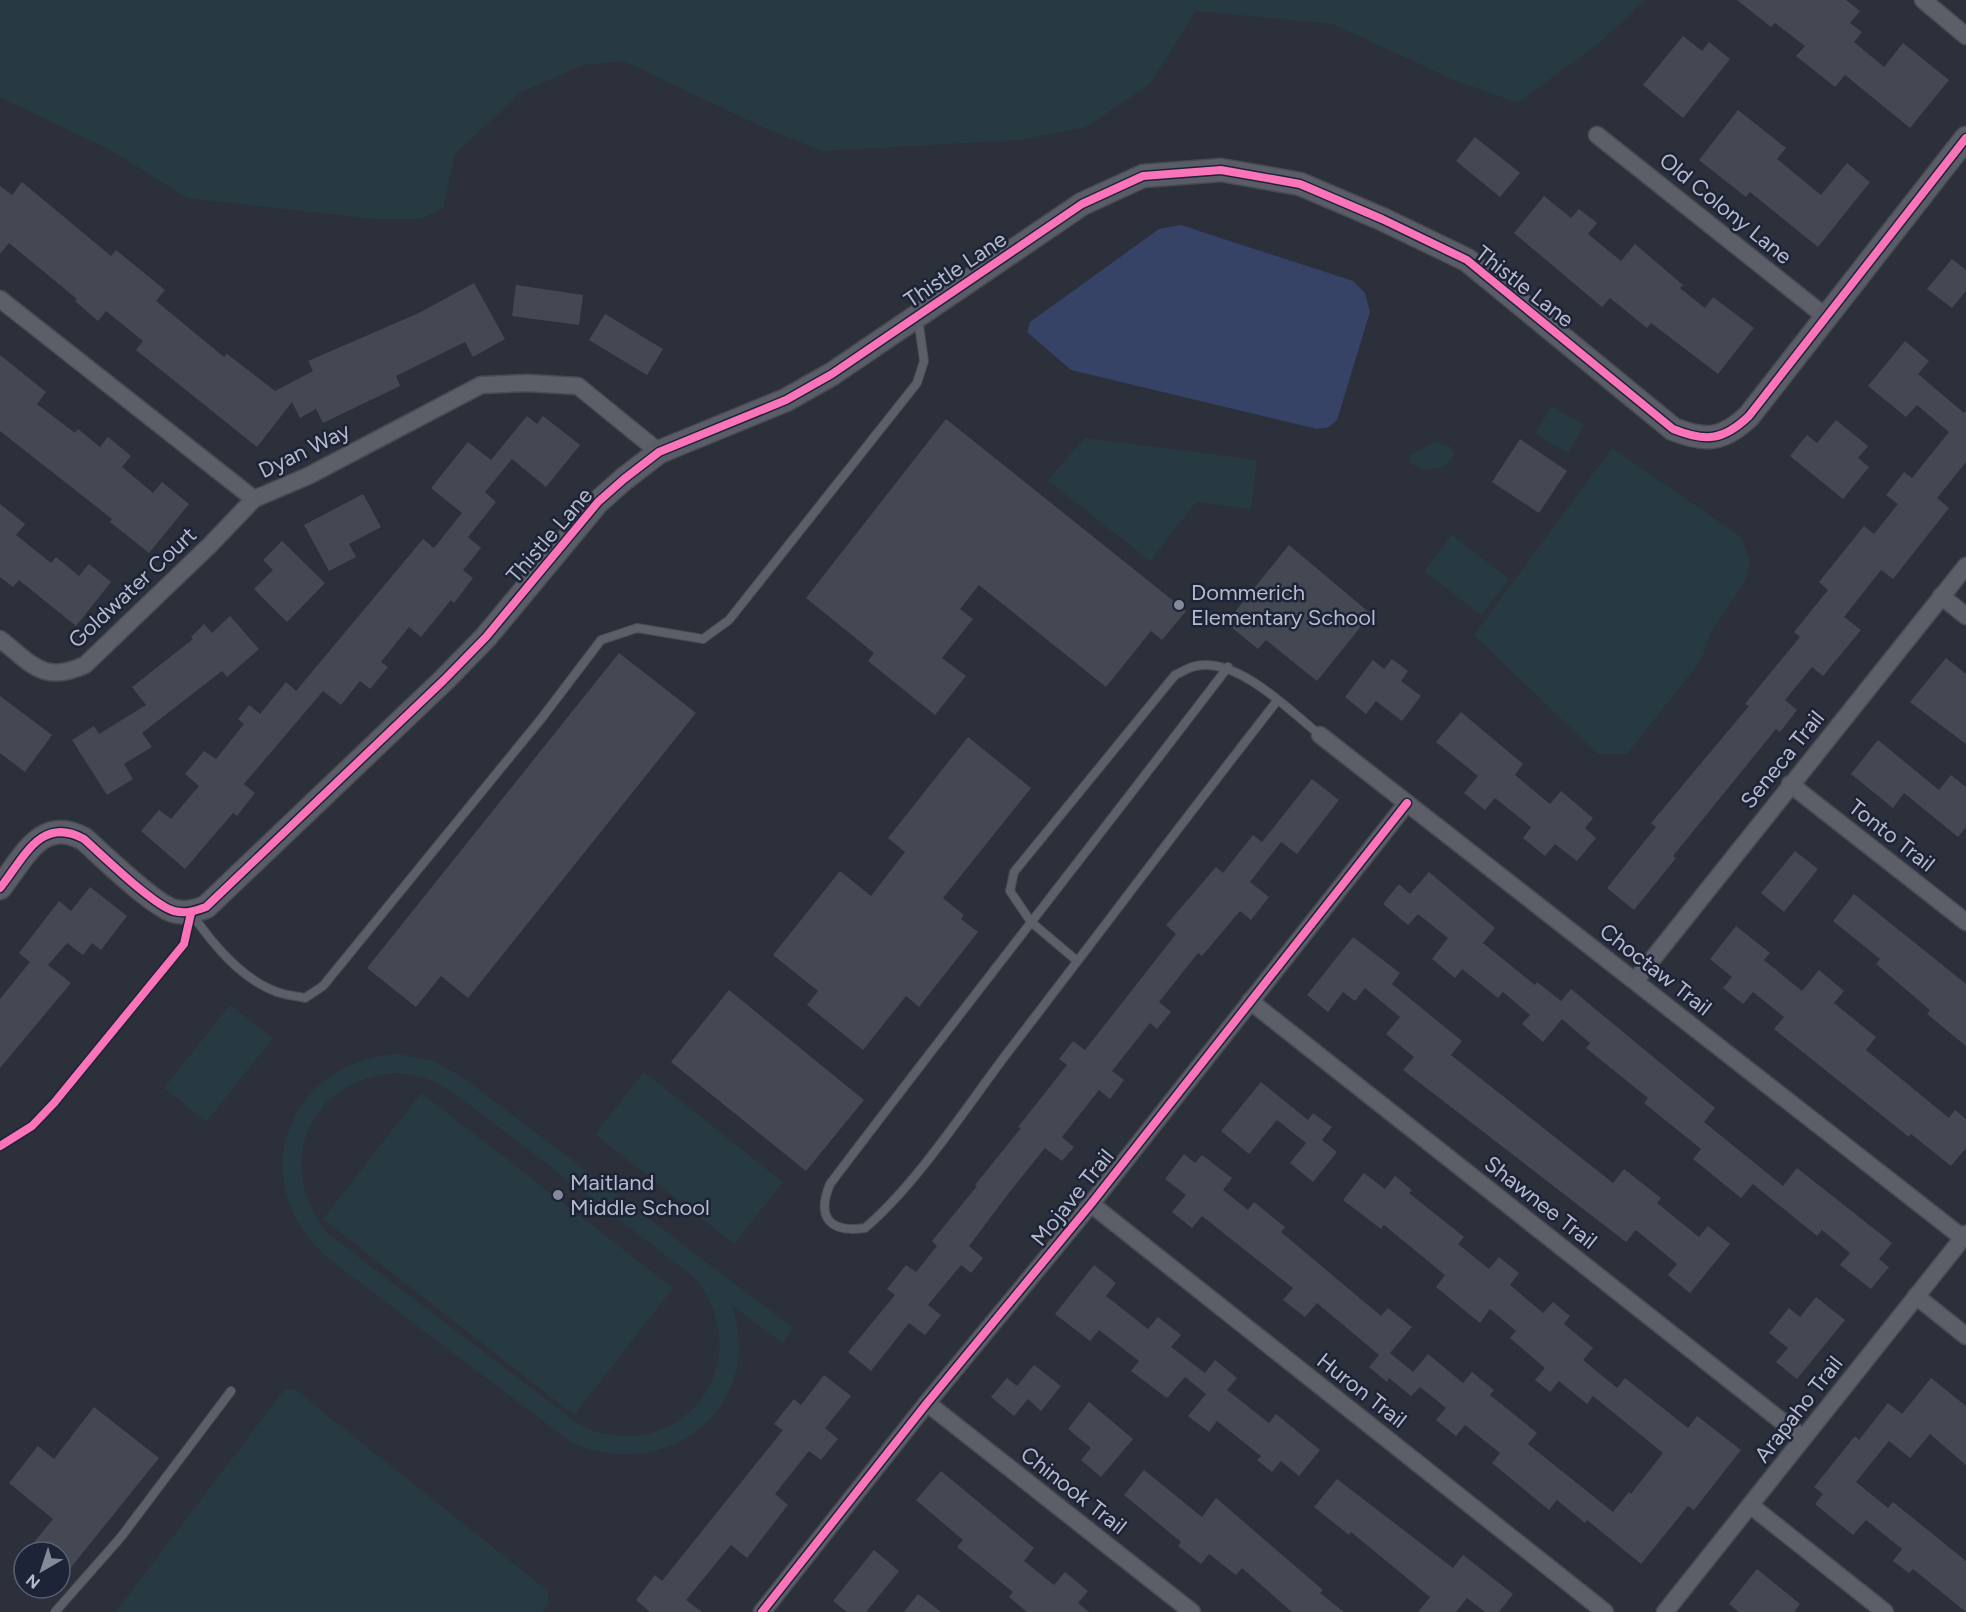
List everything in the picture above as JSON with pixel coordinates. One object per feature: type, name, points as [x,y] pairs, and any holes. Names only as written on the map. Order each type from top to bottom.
[{"type":"street","points":[[1923,0],[1966,36]]},
{"type":"street","name":"Old Colony Lane","points":[[1598,135],[1826,317]]},
{"type":"street","name":"Thistle Lane","points":[[191,913],[206,907],[220,896],[444,680],[486,637],[598,502],[659,452],[786,400],[832,374],[1082,204],[1143,176],[1221,170],[1300,184],[1382,219],[1467,260],[1673,429],[1691,436],[1713,438],[1725,435],[1749,416],[1966,138]]},
{"type":"street","name":"Dyan Way","points":[[0,298],[254,499],[308,476],[481,386],[527,383],[578,386],[659,452]]},
{"type":"street","name":"Goldwater Court","points":[[0,639],[44,673],[65,674],[85,665],[210,545],[254,499]]},
{"type":"street","name":"Seneca Trail","points":[[1635,981],[1966,566]]},
{"type":"street","points":[[1941,596],[1966,616]]},
{"type":"street","name":"Choctaw Trail","points":[[1320,735],[1965,1236]]},
{"type":"street","name":"Tonto Trail","points":[[1790,784],[1966,922]]},
{"type":"street","name":"Mojave Trail","points":[[767,1610],[927,1403],[1090,1204],[1407,803]]},
{"type":"street","points":[[0,888],[39,839],[51,831],[59,830],[72,832],[84,839],[155,900],[172,910],[191,913]]},
{"type":"street","name":"Shawnee Trail","points":[[1250,1001],[1803,1438]]},
{"type":"street","name":"Huron Trail","points":[[1090,1204],[1605,1612]]},
{"type":"street","name":"Arapaho Trail","points":[[1665,1612],[1965,1236]]},
{"type":"street","points":[[1916,1296],[1966,1336]]},
{"type":"street","name":"Chinook Trail","points":[[927,1403],[1192,1612]]},
{"type":"street","points":[[1750,1505],[1885,1612]]},
{"type":"lane","points":[[191,913],[213,945],[253,979],[277,992],[305,998],[323,986],[534,728],[601,640],[637,628],[702,639],[729,620],[917,383],[924,361],[918,316]]},
{"type":"lane","points":[[1076,960],[1031,922],[1010,891],[1014,872],[1175,675],[1197,666],[1228,668],[1248,679],[1320,735]]},
{"type":"lane","points":[[1228,668],[830,1184],[823,1200],[828,1221],[836,1228],[853,1230],[865,1228],[877,1218],[924,1162],[1076,960],[1277,701]]},
{"type":"lane","points":[[56,1612],[121,1537],[231,1391]]},
{"type":"shaded area","points":[[0,0],[1645,0],[1599,43],[1518,103],[1454,80],[1333,24],[1196,11],[1150,84],[1086,127],[1020,140],[822,151],[762,127],[624,61],[584,65],[521,92],[455,154],[443,208],[422,219],[374,219],[187,198],[114,152],[0,97]]},
{"type":"shaded area","points":[[1552,406],[1584,425],[1568,453],[1535,434]]},
{"type":"shaded area","points":[[1085,438],[1257,460],[1251,509],[1196,502],[1150,561],[1048,480]]},
{"type":"shaded area","points":[[1435,442],[1451,447],[1454,455],[1446,465],[1427,469],[1409,462],[1410,455]]},
{"type":"shaded area","points":[[1612,448],[1741,537],[1750,561],[1745,581],[1710,633],[1703,655],[1695,668],[1627,754],[1598,754],[1474,635]]},
{"type":"shaded area","points":[[1452,535],[1509,579],[1481,615],[1424,571]]},
{"type":"shaded area","points":[[230,1005],[273,1038],[206,1122],[164,1088]]},
{"type":"shaded area","points":[[398,1054],[433,1061],[464,1078],[793,1328],[782,1343],[732,1305],[739,1342],[735,1376],[721,1405],[700,1428],[673,1445],[642,1453],[608,1453],[572,1443],[328,1258],[302,1228],[287,1196],[283,1163],[289,1131],[304,1102],[328,1078],[359,1062]],"holes":[[[398,1073],[427,1078],[453,1092],[694,1277],[713,1309],[720,1342],[715,1373],[701,1400],[679,1420],[651,1433],[617,1436],[581,1426],[327,1233],[311,1207],[303,1180],[302,1154],[309,1129],[322,1107],[342,1090],[367,1078]]]},
{"type":"shaded area","points":[[644,1072],[783,1182],[734,1244],[595,1134]]},
{"type":"shaded area","points":[[421,1093],[673,1288],[574,1415],[323,1219]]},
{"type":"shaded area","points":[[294,1389],[548,1591],[548,1605],[542,1612],[116,1612],[284,1390]]},
{"type":"water","points":[[1181,225],[1353,281],[1365,293],[1370,312],[1337,420],[1329,427],[1317,429],[1071,370],[1027,332],[1030,322],[1159,229]]},
{"type":"building","points":[[1737,0],[1846,0],[1860,11],[1850,23],[1862,32],[1854,42],[1884,67],[1903,43],[1949,80],[1910,128],[1845,75],[1835,87],[1796,56],[1805,46],[1775,23],[1771,27]]},
{"type":"building","points":[[1683,36],[1702,51],[1709,42],[1730,59],[1683,118],[1643,85]]},
{"type":"building","points":[[1738,110],[1786,148],[1777,159],[1821,195],[1847,163],[1870,182],[1818,247],[1750,192],[1746,197],[1699,160]]},
{"type":"building","points":[[1475,137],[1520,173],[1500,197],[1456,161]]},
{"type":"building","points":[[22,182],[111,256],[116,250],[165,290],[156,301],[224,357],[227,354],[275,391],[313,371],[308,361],[419,313],[474,283],[505,339],[473,357],[465,342],[396,376],[400,386],[323,423],[316,409],[300,418],[292,402],[257,447],[136,350],[143,341],[106,311],[98,321],[75,301],[77,299],[9,243],[0,254],[0,186],[12,195]]},
{"type":"building","points":[[1544,196],[1571,218],[1579,209],[1597,223],[1588,234],[1621,261],[1635,244],[1683,285],[1680,288],[1705,308],[1713,297],[1754,328],[1718,374],[1651,323],[1647,328],[1610,298],[1602,307],[1514,233]]},
{"type":"building","points":[[1952,259],[1966,270],[1966,291],[1952,308],[1927,289]]},
{"type":"building","points":[[516,285],[583,295],[579,325],[512,316]]},
{"type":"building","points":[[605,314],[663,349],[647,375],[589,340]]},
{"type":"building","points":[[1905,341],[1929,361],[1918,374],[1964,413],[1966,411],[1966,462],[1937,498],[1949,508],[1893,579],[1881,570],[1844,617],[1861,630],[1823,676],[1812,667],[1785,700],[1797,710],[1780,732],[1776,729],[1673,856],[1676,858],[1634,910],[1607,888],[1656,827],[1651,823],[1749,706],[1745,704],[1800,637],[1794,632],[1828,590],[1819,582],[1864,526],[1874,534],[1898,504],[1886,495],[1904,472],[1912,478],[1949,432],[1917,405],[1906,417],[1868,386]]},
{"type":"building","points":[[0,355],[46,392],[37,404],[75,433],[78,429],[100,447],[108,437],[131,456],[122,467],[153,493],[162,482],[189,504],[149,553],[110,522],[112,519],[0,431]]},
{"type":"building","points":[[527,416],[537,424],[543,416],[580,445],[546,487],[512,459],[485,492],[496,502],[468,537],[481,548],[463,570],[473,578],[454,603],[451,600],[421,637],[409,627],[381,662],[388,667],[370,689],[360,681],[341,705],[323,691],[244,784],[255,793],[237,816],[233,813],[185,869],[141,831],[159,810],[171,819],[199,786],[185,774],[204,751],[216,759],[244,724],[238,719],[249,705],[260,714],[286,682],[296,691],[423,539],[434,548],[462,513],[431,488],[468,442],[491,460]]},
{"type":"building","name":"Dommerich Elementary School","points":[[946,419],[1186,611],[1162,640],[1151,631],[1106,687],[979,585],[960,609],[973,619],[942,658],[966,676],[935,715],[868,661],[874,653],[806,598]]},
{"type":"building","points":[[1836,420],[1868,446],[1858,458],[1869,467],[1843,499],[1790,456],[1807,435],[1817,443]]},
{"type":"building","points":[[1520,439],[1567,471],[1539,513],[1492,482]]},
{"type":"building","points":[[363,494],[381,527],[349,544],[356,557],[329,571],[304,525]]},
{"type":"building","points":[[0,504],[25,524],[16,535],[51,563],[56,557],[79,576],[89,564],[111,582],[76,626],[19,580],[13,587],[0,577]]},
{"type":"building","points":[[282,541],[325,583],[287,622],[254,589],[273,570],[263,560]]},
{"type":"building","points":[[1289,545],[1371,614],[1317,681],[1266,640],[1258,649],[1226,623]]},
{"type":"building","points":[[230,616],[259,649],[227,677],[222,671],[142,733],[152,747],[124,764],[133,779],[107,795],[72,740],[94,726],[99,734],[146,705],[132,687],[193,639],[191,637],[204,624],[212,633]]},
{"type":"building","points":[[619,653],[696,713],[468,998],[441,976],[416,1007],[367,968]]},
{"type":"building","points":[[1946,658],[1966,674],[1966,744],[1910,702]]},
{"type":"building","points":[[1392,659],[1408,671],[1401,681],[1421,696],[1402,721],[1376,701],[1366,714],[1345,697],[1373,660],[1384,669]]},
{"type":"building","points":[[0,696],[52,735],[25,772],[0,753]]},
{"type":"building","points":[[1461,712],[1523,764],[1515,775],[1550,804],[1561,791],[1593,818],[1585,828],[1596,838],[1577,861],[1555,844],[1545,856],[1523,838],[1531,827],[1495,798],[1485,810],[1464,793],[1478,776],[1436,742]]},
{"type":"building","points":[[968,737],[1031,788],[943,898],[964,915],[961,919],[978,932],[919,1007],[906,996],[863,1050],[807,1005],[818,991],[773,955],[840,871],[871,896],[905,852],[888,838]]},
{"type":"building","points":[[1878,740],[1939,790],[1951,775],[1966,787],[1966,827],[1958,837],[1904,793],[1893,808],[1851,774]]},
{"type":"building","points":[[1312,779],[1339,800],[1297,854],[1281,842],[1250,882],[1269,897],[1251,920],[1240,911],[1202,956],[1198,953],[1159,1002],[1171,1012],[1157,1029],[1150,1023],[1112,1071],[1124,1080],[1110,1099],[1099,1090],[1062,1137],[1074,1147],[1062,1161],[1045,1148],[969,1246],[983,1258],[971,1273],[961,1265],[928,1305],[941,1315],[925,1335],[909,1323],[871,1371],[848,1352],[895,1295],[887,1289],[906,1265],[916,1272],[937,1246],[932,1241],[977,1186],[975,1185],[1021,1128],[1018,1127],[1067,1065],[1059,1059],[1073,1041],[1085,1050],[1176,934],[1166,925],[1216,867],[1223,873],[1253,835],[1262,842]]},
{"type":"building","points":[[1795,851],[1818,869],[1784,912],[1761,893]]},
{"type":"building","points":[[1429,872],[1495,928],[1483,943],[1535,985],[1537,982],[1561,1001],[1571,989],[1715,1108],[1704,1122],[1783,1186],[1797,1168],[1892,1243],[1879,1259],[1889,1267],[1871,1289],[1840,1265],[1850,1253],[1822,1230],[1817,1236],[1753,1184],[1741,1198],[1693,1159],[1701,1149],[1644,1103],[1648,1098],[1586,1048],[1590,1043],[1562,1019],[1543,1042],[1522,1024],[1530,1015],[1503,992],[1498,998],[1462,969],[1455,978],[1432,959],[1448,938],[1418,914],[1408,925],[1383,904],[1399,884],[1410,894]]},
{"type":"building","points":[[90,887],[127,916],[101,950],[92,943],[83,955],[67,943],[48,965],[71,983],[0,1068],[0,999],[30,962],[19,953],[59,901],[71,911]]},
{"type":"building","points":[[1854,894],[1966,984],[1966,1046],[1927,1014],[1930,1010],[1876,964],[1880,959],[1833,921]]},
{"type":"building","points":[[1736,926],[1770,953],[1764,960],[1802,991],[1819,970],[1844,991],[1834,1003],[1876,1037],[1866,1050],[1949,1118],[1955,1110],[1966,1119],[1966,1148],[1951,1166],[1911,1134],[1909,1137],[1774,1029],[1784,1017],[1753,992],[1743,1004],[1723,988],[1732,977],[1710,959]]},
{"type":"building","points":[[1353,937],[1400,973],[1392,984],[1462,1041],[1451,1055],[1613,1183],[1624,1169],[1661,1198],[1657,1203],[1699,1237],[1708,1226],[1730,1244],[1690,1293],[1668,1275],[1677,1264],[1636,1230],[1626,1242],[1403,1070],[1414,1057],[1386,1034],[1400,1017],[1365,988],[1355,1001],[1343,992],[1328,1012],[1307,995]]},
{"type":"building","points":[[729,990],[864,1100],[806,1171],[671,1062]]},
{"type":"building","points":[[1261,1082],[1308,1120],[1313,1113],[1332,1127],[1322,1140],[1337,1152],[1313,1182],[1290,1163],[1306,1143],[1277,1120],[1249,1154],[1221,1131]]},
{"type":"building","points":[[1184,1154],[1195,1163],[1202,1155],[1232,1178],[1223,1190],[1248,1210],[1254,1202],[1285,1227],[1281,1232],[1381,1316],[1388,1308],[1412,1327],[1390,1353],[1413,1372],[1428,1354],[1463,1383],[1472,1372],[1494,1390],[1490,1395],[1537,1433],[1528,1444],[1613,1512],[1629,1492],[1631,1494],[1663,1453],[1593,1396],[1587,1404],[1559,1381],[1550,1392],[1535,1380],[1545,1368],[1510,1338],[1516,1331],[1490,1309],[1480,1323],[1436,1287],[1445,1275],[1384,1225],[1381,1229],[1343,1200],[1364,1173],[1385,1189],[1395,1176],[1412,1190],[1409,1193],[1464,1237],[1458,1244],[1489,1269],[1499,1257],[1519,1273],[1510,1285],[1543,1313],[1553,1302],[1570,1316],[1564,1324],[1593,1348],[1583,1360],[1617,1388],[1625,1378],[1688,1428],[1697,1416],[1741,1450],[1694,1510],[1688,1506],[1641,1564],[1587,1520],[1585,1523],[1557,1500],[1549,1510],[1492,1463],[1500,1453],[1465,1425],[1456,1436],[1436,1420],[1446,1408],[1420,1387],[1411,1396],[1389,1378],[1387,1382],[1369,1367],[1379,1355],[1317,1303],[1305,1317],[1283,1300],[1293,1288],[1202,1216],[1192,1228],[1172,1212],[1186,1195],[1165,1179]]},
{"type":"building","points":[[1094,1265],[1116,1283],[1106,1296],[1148,1329],[1158,1317],[1181,1335],[1171,1347],[1205,1373],[1215,1360],[1237,1378],[1227,1390],[1269,1423],[1276,1414],[1320,1450],[1299,1476],[1281,1461],[1272,1472],[1257,1460],[1261,1456],[1217,1421],[1209,1432],[1188,1416],[1206,1394],[1185,1377],[1167,1398],[1131,1371],[1139,1361],[1099,1330],[1090,1341],[1055,1314]]},
{"type":"building","points":[[1816,1297],[1845,1320],[1797,1379],[1776,1362],[1788,1348],[1769,1333],[1789,1308],[1800,1317]]},
{"type":"building","points":[[1034,1365],[1061,1386],[1041,1411],[1028,1399],[1014,1416],[991,1397],[1007,1378],[1017,1386]]},
{"type":"building","points":[[824,1375],[851,1396],[825,1428],[838,1439],[821,1460],[809,1451],[775,1494],[788,1505],[747,1558],[731,1545],[686,1600],[702,1612],[650,1612],[636,1600],[655,1575],[662,1581],[783,1430],[774,1424],[794,1399],[801,1405]]},
{"type":"building","points":[[1931,1378],[1966,1406],[1966,1465],[1930,1434],[1910,1458],[1889,1441],[1856,1482],[1888,1508],[1893,1502],[1966,1561],[1966,1612],[1913,1569],[1909,1573],[1893,1561],[1902,1549],[1866,1520],[1853,1535],[1815,1504],[1823,1494],[1814,1487],[1855,1436],[1859,1440],[1888,1403],[1902,1414]]},
{"type":"building","points":[[1089,1402],[1133,1439],[1101,1477],[1081,1460],[1091,1448],[1068,1429]]},
{"type":"building","points":[[94,1407],[159,1458],[72,1566],[72,1540],[36,1540],[53,1519],[9,1483],[38,1446],[54,1459]]},
{"type":"building","points":[[1144,1470],[1202,1517],[1216,1498],[1323,1590],[1320,1593],[1344,1612],[1292,1612],[1242,1568],[1236,1575],[1209,1554],[1201,1564],[1178,1546],[1181,1542],[1124,1495]]},
{"type":"building","points":[[941,1471],[1034,1548],[1024,1561],[1054,1585],[1065,1572],[1088,1591],[1078,1603],[1089,1612],[1027,1612],[1009,1597],[1013,1592],[957,1547],[963,1540],[916,1500]]},
{"type":"building","points":[[1337,1479],[1453,1568],[1463,1555],[1513,1594],[1499,1612],[1485,1612],[1467,1598],[1456,1612],[1418,1612],[1430,1597],[1351,1532],[1349,1535],[1314,1507]]},
{"type":"building","points":[[874,1550],[899,1571],[866,1612],[847,1612],[833,1601]]},
{"type":"building","points":[[1757,1569],[1800,1604],[1794,1612],[1739,1612],[1729,1604]]},
{"type":"building","points":[[918,1594],[941,1612],[904,1612]]},
{"type":"cycle path","points":[[0,888],[35,843],[56,832],[69,833],[84,839],[141,890],[165,907],[183,912],[206,907],[486,637],[598,502],[624,479],[659,452],[786,400],[832,374],[1082,204],[1143,176],[1221,170],[1300,184],[1382,219],[1467,260],[1673,429],[1695,436],[1713,437],[1731,430],[1749,416],[1966,138]]},
{"type":"cycle path","points":[[762,1612],[927,1403],[1091,1204],[1407,803]]},
{"type":"cycle path","points":[[0,1146],[32,1126],[54,1103],[184,944],[191,913]]},
{"type":"place","name":"Dommerich Elementary School","points":[[1179,605]]},
{"type":"place","name":"Maitland Middle School","points":[[558,1195]]}]
